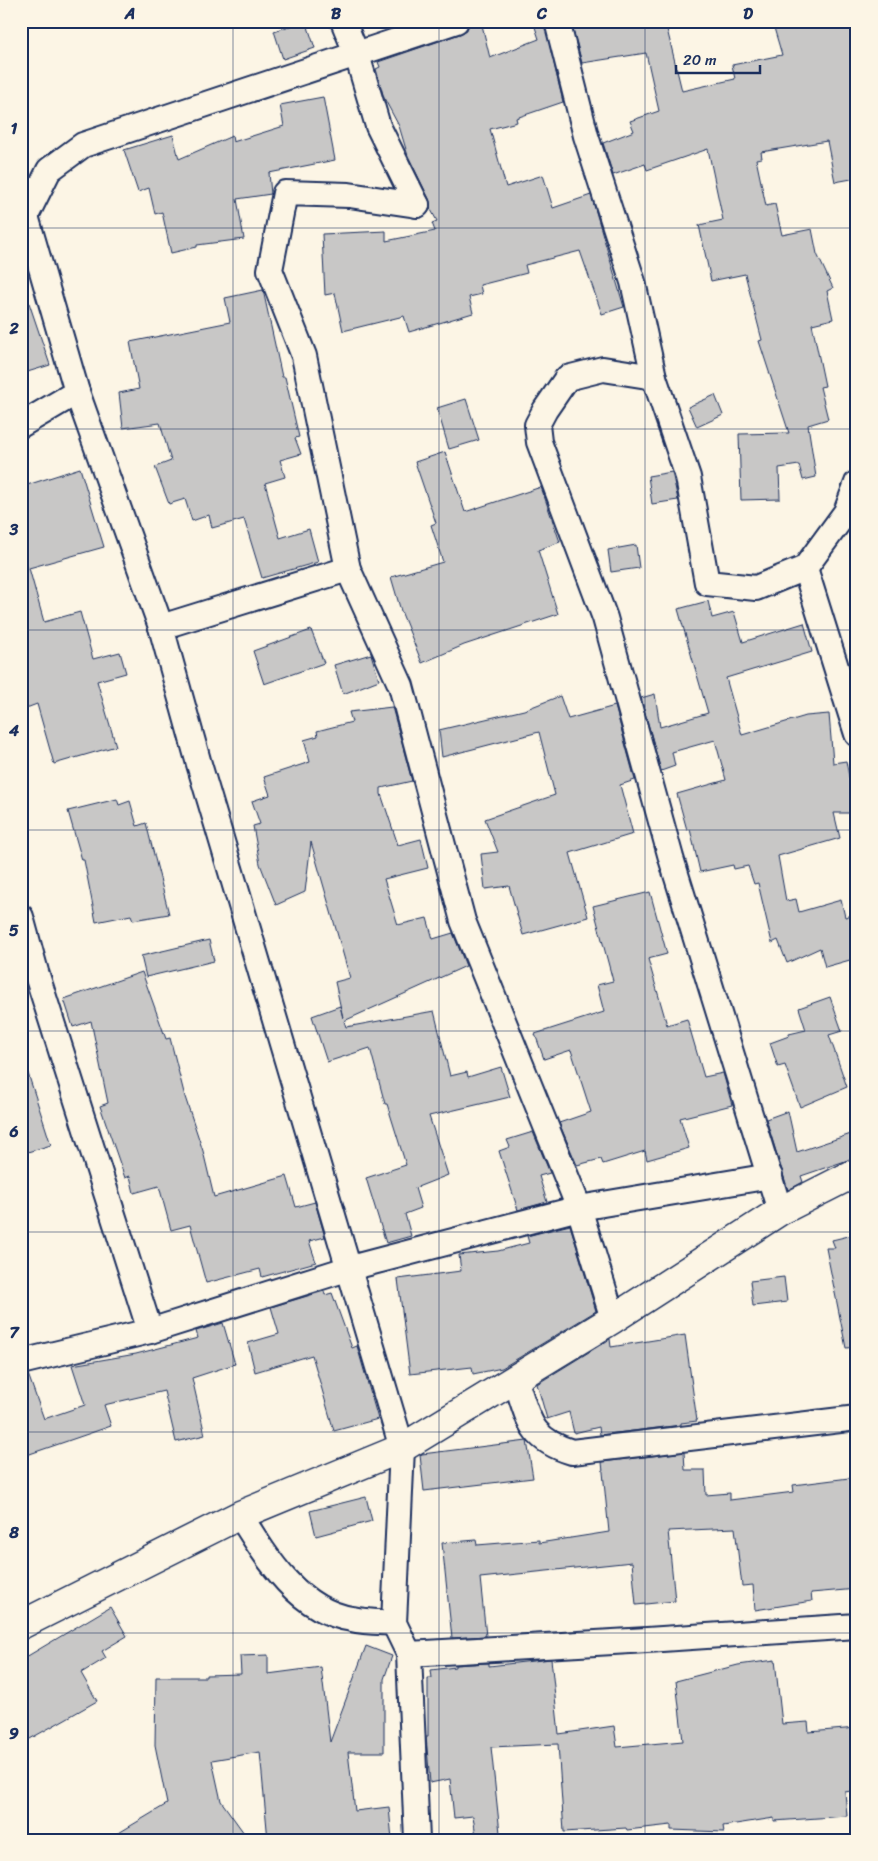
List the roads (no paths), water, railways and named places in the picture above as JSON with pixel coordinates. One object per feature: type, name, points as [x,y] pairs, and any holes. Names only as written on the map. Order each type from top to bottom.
[{"type":"street","points":[[343,21],[357,54],[378,126],[417,205],[349,194],[285,193],[270,270],[304,356],[348,569],[402,686],[463,921],[579,1208],[614,1319]]},
{"type":"street","points":[[417,1840],[409,1654],[394,1623],[402,1448],[199,764],[161,626],[77,392],[24,217],[49,170],[83,144],[456,21]]},
{"type":"street","points":[[556,21],[586,136],[633,282],[654,377],[688,477],[707,582],[756,588],[805,568],[851,515],[857,483]]},
{"type":"street","points":[[654,377],[602,369],[567,378],[537,425],[539,442],[605,618],[671,858],[780,1211]]},
{"type":"street","points":[[21,425],[77,392]]},
{"type":"street","points":[[805,568],[857,734]]},
{"type":"street","points":[[161,626],[348,569]]},
{"type":"street","points":[[21,917],[29,974],[150,1331]]},
{"type":"street","points":[[21,1625],[240,1515],[402,1448],[614,1319],[780,1211],[857,1172]]},
{"type":"street","points":[[21,1362],[150,1331],[350,1268],[579,1208],[770,1176]]},
{"type":"street","points":[[515,1379],[532,1428],[551,1445],[572,1452],[857,1418]]},
{"type":"street","points":[[240,1515],[268,1559],[295,1589],[320,1608],[350,1619],[394,1623]]},
{"type":"street","points":[[409,1654],[857,1626]]}]
